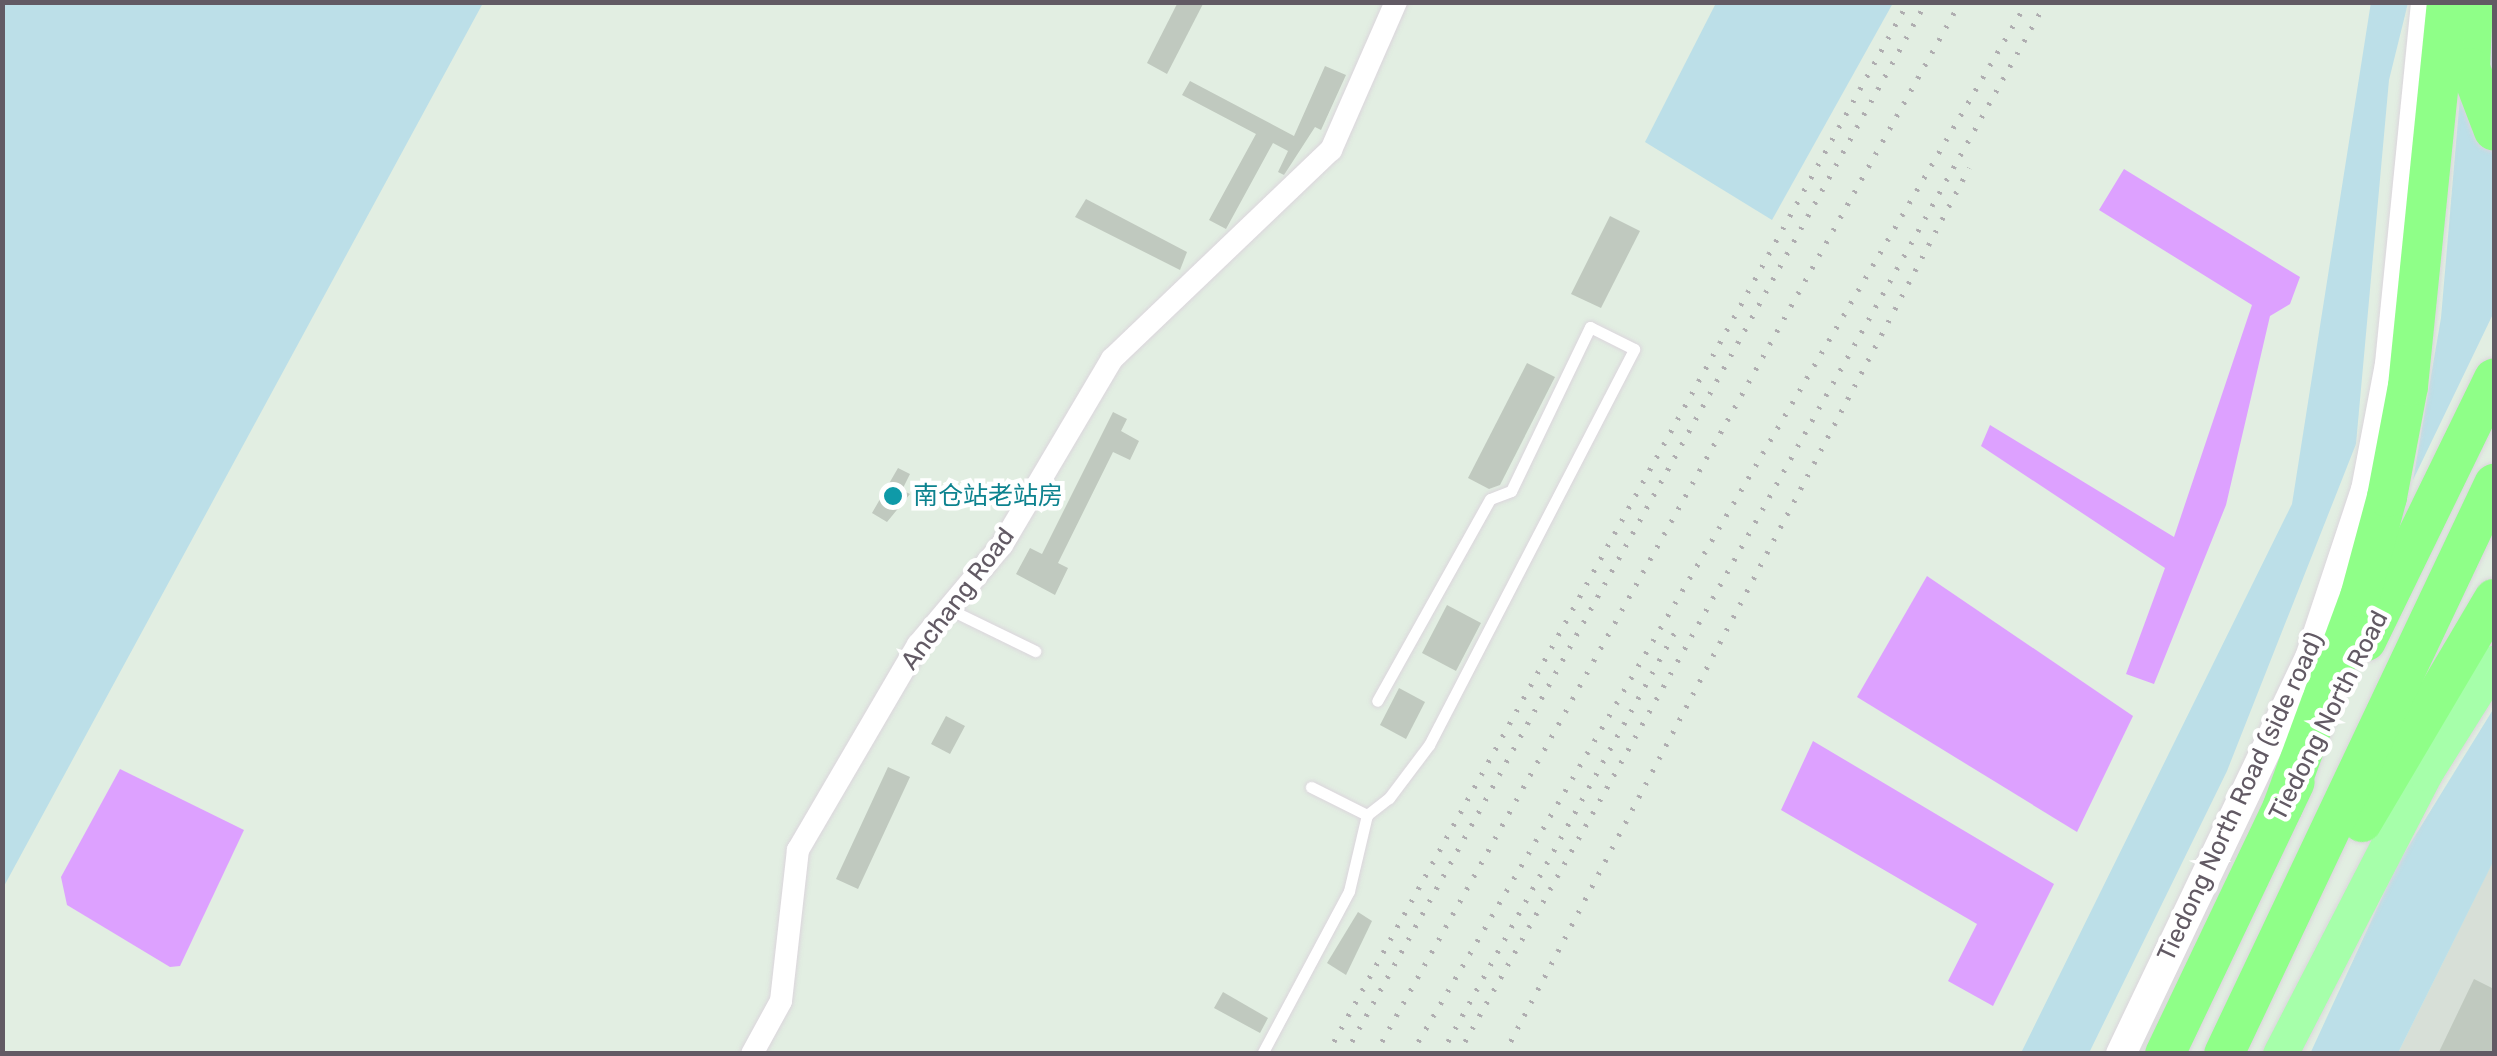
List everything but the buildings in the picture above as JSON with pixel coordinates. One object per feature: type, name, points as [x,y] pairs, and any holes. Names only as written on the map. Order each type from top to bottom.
[{"type":"highway","points":[[2283,806],[2360,598],[2382,516],[2408,386],[2447,2]]},
{"type":"highway","points":[[2473,2],[2470,68],[2494,131]]},
{"type":"highway","name":"Tiedong North Road","points":[[2165,1054],[2494,379]]},
{"type":"highway","name":"Tiedong North Road","points":[[2224,1054],[2494,484]]},
{"type":"highway","points":[[2284,931],[2342,855],[2494,598]]},
{"type":"main road","points":[[2280,1054],[2425,773],[2494,664]]},
{"type":"street","name":"Anchang Road","points":[[752,1054],[781,1001],[798,850],[918,645],[1002,545],[1112,360],[1331,150],[1396,2]]},
{"type":"street","name":"Tiedong North Road (side road)","points":[[2121,1054],[2310,658],[2366,490],[2390,364],[2426,2]]},
{"type":"lane","points":[[1262,1054],[1349,891],[1367,815],[1389,798],[1428,746],[1634,349],[1590,326],[1511,491],[1490,498],[1377,701]]},
{"type":"lane","points":[[948,609],[1035,652]]},
{"type":"lane","points":[[1311,787],[1367,815]]},
{"type":"shaded area","points":[[2371,2],[2408,3],[2389,80],[2356,444],[2227,771],[2089,1053],[2021,1053],[2292,504]]},
{"type":"shaded area","points":[[2,3],[483,3],[3,888]]},
{"type":"shaded area","points":[[1716,3],[1893,3],[1772,220],[1645,142]]},
{"type":"shaded area","points":[[2468,3],[2494,3],[2494,312],[2413,480],[2441,318]]},
{"type":"shaded area","points":[[2124,169],[2300,277],[2290,304],[2270,316],[2226,505],[2154,684],[2126,674],[2165,568],[1981,446],[1990,425],[2174,537],[2252,305],[2099,210]]},
{"type":"shaded area","points":[[1927,576],[2133,716],[2077,832],[1857,697]]},
{"type":"shaded area","points":[[2494,708],[2494,860],[2398,1053],[2310,1054],[2397,865]]},
{"type":"shaded area","points":[[1813,741],[2054,884],[1993,1006],[1948,981],[1977,924],[1781,810]]},
{"type":"shaded area","points":[[120,769],[244,830],[180,966],[170,967],[67,905],[61,877]]},
{"type":"shaded area","points":[[2494,859],[2494,1053],[2398,1053]]},
{"type":"railway","points":[[1327,1054],[1908,2]]},
{"type":"railway","points":[[1345,1054],[1926,2]]},
{"type":"railway","points":[[1375,1054],[1960,2]]},
{"type":"railway","points":[[1411,1054],[2027,2]]},
{"type":"railway","points":[[1458,1054],[2046,2]]},
{"type":"railway","points":[[1504,1054],[1969,168]]},
{"type":"railway","points":[[1441,1054],[1676,630]]},
{"type":"place","name":"南仓站老站房","points":[[893,496]]}]
